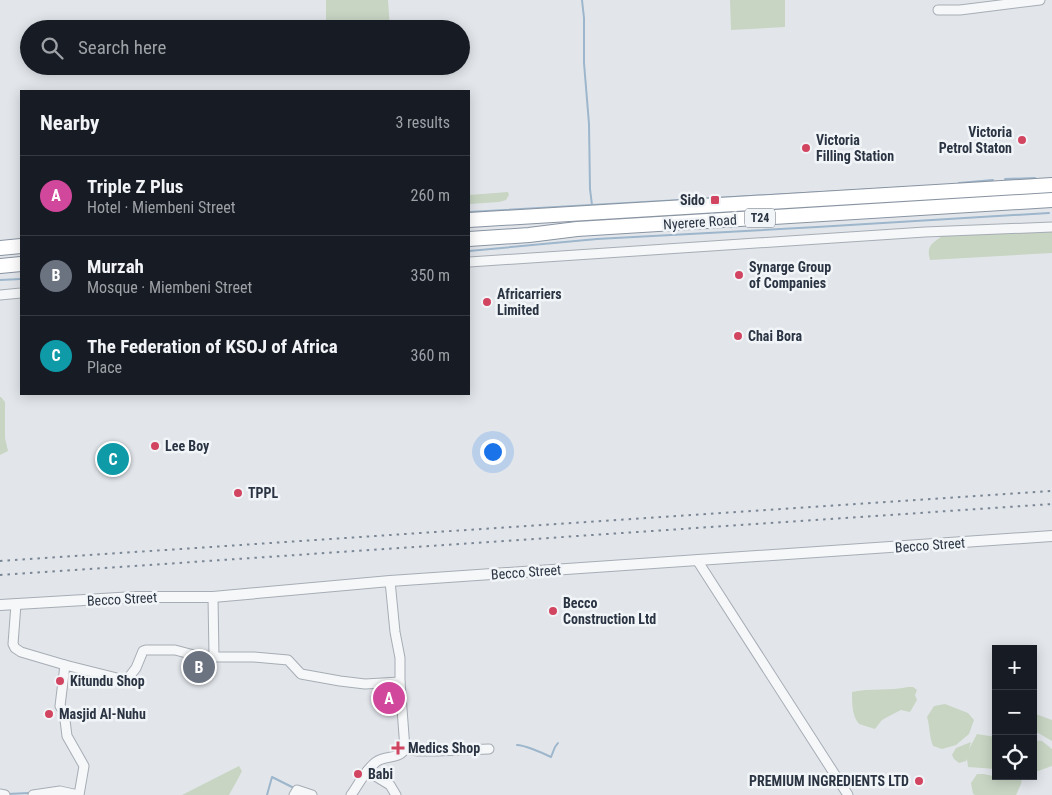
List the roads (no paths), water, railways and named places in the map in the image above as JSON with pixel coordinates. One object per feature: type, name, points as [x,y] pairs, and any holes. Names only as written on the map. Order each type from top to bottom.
[{"type":"highway","name":"Nyerere Road","points":[[470,220],[1052,185]]},
{"type":"highway","name":"Nyerere Road","points":[[470,239],[577,229],[1052,200]]},
{"type":"highway","points":[[0,248],[20,246]]},
{"type":"highway","points":[[0,266],[20,264]]},
{"type":"street","points":[[938,10],[960,10],[1040,0]]},
{"type":"street","points":[[470,262],[925,232],[1052,227]]},
{"type":"street","points":[[0,295],[20,293]]},
{"type":"street","name":"Becco Street","points":[[0,605],[135,597],[213,597],[390,581],[1052,536]]},
{"type":"street","points":[[697,560],[848,795]]},
{"type":"street","points":[[352,795],[367,771],[377,761],[397,756],[406,749],[400,682],[400,658],[395,632],[390,581]]},
{"type":"street","points":[[213,597],[214,657]]},
{"type":"street","points":[[16,604],[13,644],[15,648],[21,652],[126,681],[146,650],[175,650],[194,655],[214,657],[254,657],[288,660],[302,674],[340,681],[365,684],[400,682]]},
{"type":"street","points":[[33,795],[60,791],[79,795],[84,766],[67,736],[64,712],[60,706],[65,665]]},
{"type":"street","points":[[406,749],[418,751],[489,749]]},
{"type":"street","points":[[367,771],[390,785],[396,795]]},
{"type":"street","points":[[294,795],[297,790],[312,795]]},
{"type":"street","points":[[0,794],[5,795]]},
{"type":"waterway","points":[[582,0],[592,205]]},
{"type":"waterway","points":[[1005,179],[1035,178]]},
{"type":"waterway","points":[[959,183],[993,180]]},
{"type":"waterway","points":[[470,212],[928,186]]},
{"type":"waterway","points":[[470,251],[597,239],[1049,213]]},
{"type":"waterway","points":[[0,280],[20,279]]},
{"type":"waterway","points":[[517,745],[551,757],[558,743]]},
{"type":"waterway","points":[[267,795],[272,777],[294,788]]},
{"type":"waterway","points":[[7,794],[29,793]]},
{"type":"railway","points":[[0,561],[1052,491]]},
{"type":"railway","points":[[0,575],[1052,504]]},
{"type":"place","name":"Victoria Petrol Staton","points":[[1022,140]]},
{"type":"place","name":"Victoria Filling Station","points":[[806,148]]},
{"type":"place","name":"Sido","points":[[715,200]]},
{"type":"place","name":"Synarge Group of Companies","points":[[739,275]]},
{"type":"place","name":"Africarriers Limited","points":[[487,302]]},
{"type":"place","name":"Chai Bora","points":[[738,336]]},
{"type":"place","name":"Lee Boy","points":[[155,446]]},
{"type":"place","name":"The Federation of KSOJ of Africa","points":[[113,459]]},
{"type":"place","name":"TPPL","points":[[238,493]]},
{"type":"place","name":"Becco Construction Ltd","points":[[553,611]]},
{"type":"place","name":"Murzah","points":[[199,667]]},
{"type":"place","name":"Kitundu Shop","points":[[60,681]]},
{"type":"place","name":"Triple Z Plus","points":[[389,698]]},
{"type":"place","name":"Masjid Al-Nuhu","points":[[49,714]]},
{"type":"place","name":"Medics Shop","points":[[398,748]]},
{"type":"place","name":"Babi","points":[[358,774]]},
{"type":"place","name":"PREMIUM INGREDIENTS LTD","points":[[919,781]]}]
